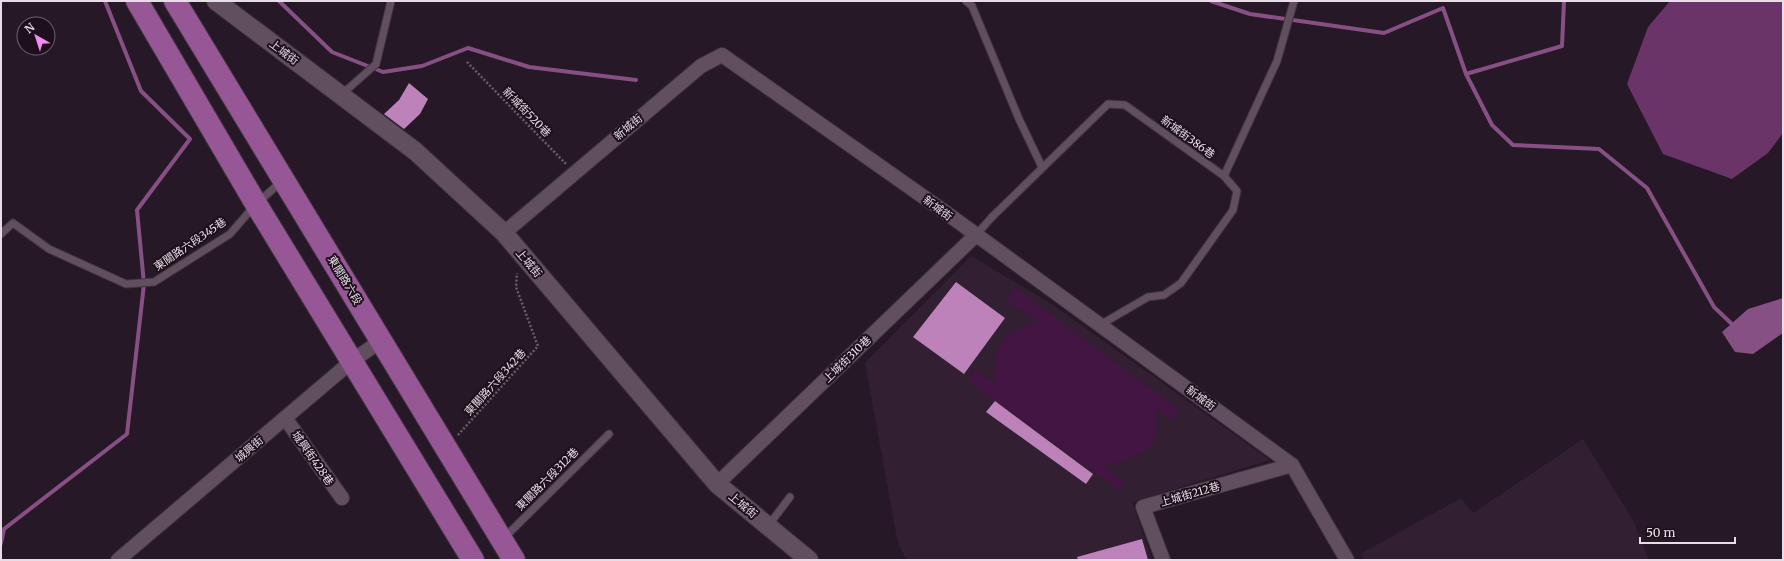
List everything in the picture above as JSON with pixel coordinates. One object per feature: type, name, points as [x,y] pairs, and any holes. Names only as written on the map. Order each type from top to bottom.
[{"type":"main road","points":[[138,1],[256,204],[473,560]]},
{"type":"main road","name":"東關路六段","points":[[175,1],[447,447],[514,560]]},
{"type":"street","name":"上城街","points":[[216,1],[414,151],[504,233],[717,484],[809,560]]},
{"type":"street","name":"新城街","points":[[504,233],[701,66],[722,55],[976,235],[1292,465],[1347,560]]},
{"type":"street","name":"上城街310巷","points":[[717,484],[976,235]]},
{"type":"street","name":"城興街","points":[[118,560],[352,361],[382,340]]},
{"type":"street","name":"城興街428巷","points":[[285,418],[342,498]]},
{"type":"street","name":"上城街212巷","points":[[1163,560],[1143,507],[1292,465]]},
{"type":"lane","points":[[340,95],[376,64],[391,1]]},
{"type":"lane","points":[[966,1],[972,6],[1018,119],[1042,167]]},
{"type":"lane","points":[[1224,176],[1277,61],[1294,1]]},
{"type":"lane","name":"新城街386巷","points":[[976,235],[1042,167],[1108,104],[1125,105],[1224,176],[1237,191],[1233,210],[1181,283],[1164,295],[1148,297],[1100,325]]},
{"type":"lane","name":"東關路六段345巷","points":[[1,234],[13,223],[49,249],[126,284],[154,282],[230,234],[256,204],[284,179]]},
{"type":"lane","name":"東關路六段312巷","points":[[502,540],[608,434]]},
{"type":"lane","points":[[768,526],[790,498]]},
{"type":"path","name":"新城街520巷","points":[[467,62],[575,173]]},
{"type":"path","name":"東關路六段342巷","points":[[447,447],[538,346],[516,287],[520,253]]},
{"type":"shaded area","points":[[1670,1],[1783,1],[1783,133],[1768,153],[1732,179],[1663,154],[1627,84],[1648,27]]},
{"type":"shaded area","points":[[971,256],[1052,304],[1270,460],[1132,502],[1152,560],[907,560],[898,544],[865,363]]},
{"type":"shaded area","points":[[1014,287],[1179,410],[1172,420],[1156,409],[1156,433],[1154,440],[1150,445],[1138,454],[1103,466],[1124,482],[1119,490],[967,381],[975,369],[994,383],[997,350],[1004,339],[1012,332],[1037,321],[1006,299]]},
{"type":"shaded area","points":[[1783,298],[1783,333],[1753,354],[1735,352],[1722,332],[1748,309]]},
{"type":"shaded area","points":[[1583,439],[1633,520],[1649,560],[1364,560],[1360,554],[1461,498],[1473,513]]},
{"type":"building","points":[[409,83],[428,99],[420,114],[404,129],[384,114],[399,100]]},
{"type":"building","points":[[956,282],[1005,318],[964,374],[913,337]]},
{"type":"building","points":[[995,401],[1093,474],[1086,484],[986,412]]},
{"type":"building","points":[[1142,539],[1148,560],[1078,560],[1077,557]]},
{"type":"waterway","points":[[1,543],[4,529],[127,434],[144,284],[137,210],[190,139],[141,91],[105,1]]},
{"type":"waterway","points":[[279,1],[332,52],[383,72],[422,66],[468,48],[529,67],[636,80]]},
{"type":"waterway","points":[[1211,1],[1250,14],[1384,33],[1443,8],[1466,74],[1492,125],[1513,145],[1599,149],[1647,188],[1714,307],[1734,326]]},
{"type":"waterway","points":[[1466,74],[1562,46],[1564,1]]}]
